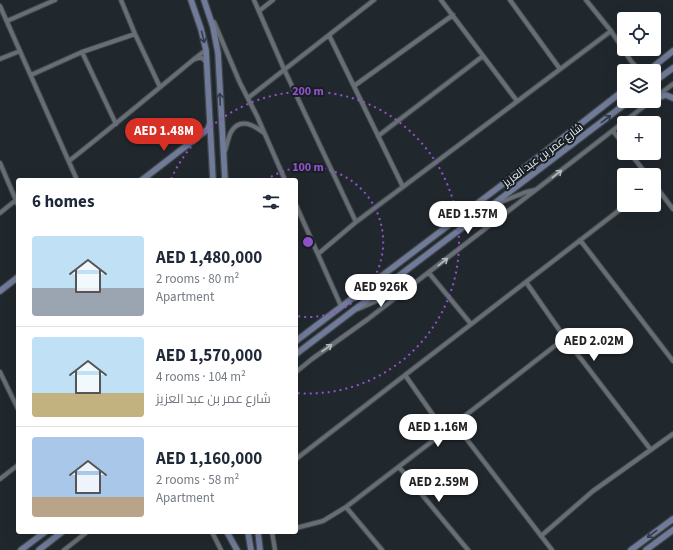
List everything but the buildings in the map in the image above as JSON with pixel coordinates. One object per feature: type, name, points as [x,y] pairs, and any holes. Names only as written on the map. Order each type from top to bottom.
[{"type":"main road","points":[[190,0],[199,22],[206,50],[213,178]]},
{"type":"main road","points":[[204,0],[213,27],[218,53],[225,178]]},
{"type":"main road","points":[[657,64],[673,51]]},
{"type":"main road","points":[[661,77],[673,68]]},
{"type":"main road","name":"شارع عمر بن عبد العزيز","points":[[298,339],[617,95]]},
{"type":"main road","points":[[661,97],[666,95],[673,98]]},
{"type":"main road","name":"شارع عمر بن عبد العزيز","points":[[298,353],[621,108]]},
{"type":"main road","points":[[145,178],[208,129],[210,123]]},
{"type":"main road","points":[[196,138],[201,136],[206,137],[212,148]]},
{"type":"main road","points":[[0,291],[16,279]]},
{"type":"main road","points":[[631,550],[673,521]]},
{"type":"main road","points":[[646,550],[673,530]]},
{"type":"main road","points":[[21,550],[42,534]]},
{"type":"main road","points":[[44,546],[54,534]]},
{"type":"main road","points":[[39,550],[59,534]]},
{"type":"main road","points":[[228,534],[237,550]]},
{"type":"main road","points":[[248,534],[251,550]]},
{"type":"main road","points":[[258,534],[260,550]]},
{"type":"street","points":[[7,21],[55,0]]},
{"type":"street","points":[[121,0],[160,87]]},
{"type":"street","points":[[254,0],[284,69],[356,222]]},
{"type":"street","points":[[259,11],[273,0]]},
{"type":"street","points":[[248,98],[374,0]]},
{"type":"street","points":[[441,0],[517,101]]},
{"type":"street","points":[[510,0],[560,69]]},
{"type":"street","points":[[586,0],[611,31],[634,64]]},
{"type":"street","points":[[0,6],[76,178]]},
{"type":"street","points":[[207,6],[240,84],[265,134],[284,178]]},
{"type":"street","points":[[354,86],[453,15]]},
{"type":"street","points":[[318,254],[356,222],[611,31]]},
{"type":"street","points":[[31,75],[82,52],[135,34]]},
{"type":"street","points":[[329,35],[403,187]]},
{"type":"street","points":[[69,161],[206,50]]},
{"type":"street","points":[[0,59],[20,51]]},
{"type":"street","points":[[82,52],[116,124]]},
{"type":"street","points":[[378,136],[483,56]]},
{"type":"street","points":[[194,60],[202,58],[208,66]]},
{"type":"street","points":[[661,93],[673,84]]},
{"type":"street","points":[[298,370],[368,320],[642,108]]},
{"type":"street","points":[[224,153],[230,133],[238,125],[251,124],[265,134]]},
{"type":"street","points":[[613,131],[617,136]]},
{"type":"street","points":[[635,160],[642,168]]},
{"type":"street","points":[[0,163],[16,201]]},
{"type":"street","points":[[495,204],[526,192],[537,190]]},
{"type":"street","points":[[661,193],[673,209]]},
{"type":"street","points":[[0,213],[16,204]]},
{"type":"street","points":[[298,209],[341,306]]},
{"type":"street","points":[[298,457],[617,212]]},
{"type":"street","points":[[580,240],[673,361]]},
{"type":"street","points":[[429,273],[472,324]]},
{"type":"street","points":[[526,282],[565,338],[651,450]]},
{"type":"street","points":[[354,311],[380,299],[403,293]]},
{"type":"street","points":[[298,527],[323,521],[346,507],[565,338]]},
{"type":"street","points":[[0,372],[16,405]]},
{"type":"street","points":[[405,375],[445,432]]},
{"type":"street","points":[[455,424],[552,550]]},
{"type":"street","points":[[541,536],[593,491],[673,434]]},
{"type":"street","points":[[399,466],[468,550]]},
{"type":"street","points":[[0,479],[16,467]]},
{"type":"street","points":[[346,507],[382,550]]},
{"type":"street","points":[[64,550],[84,534]]},
{"type":"street","points":[[213,534],[221,550]]},
{"type":"street","points":[[272,534],[275,550]]}]
